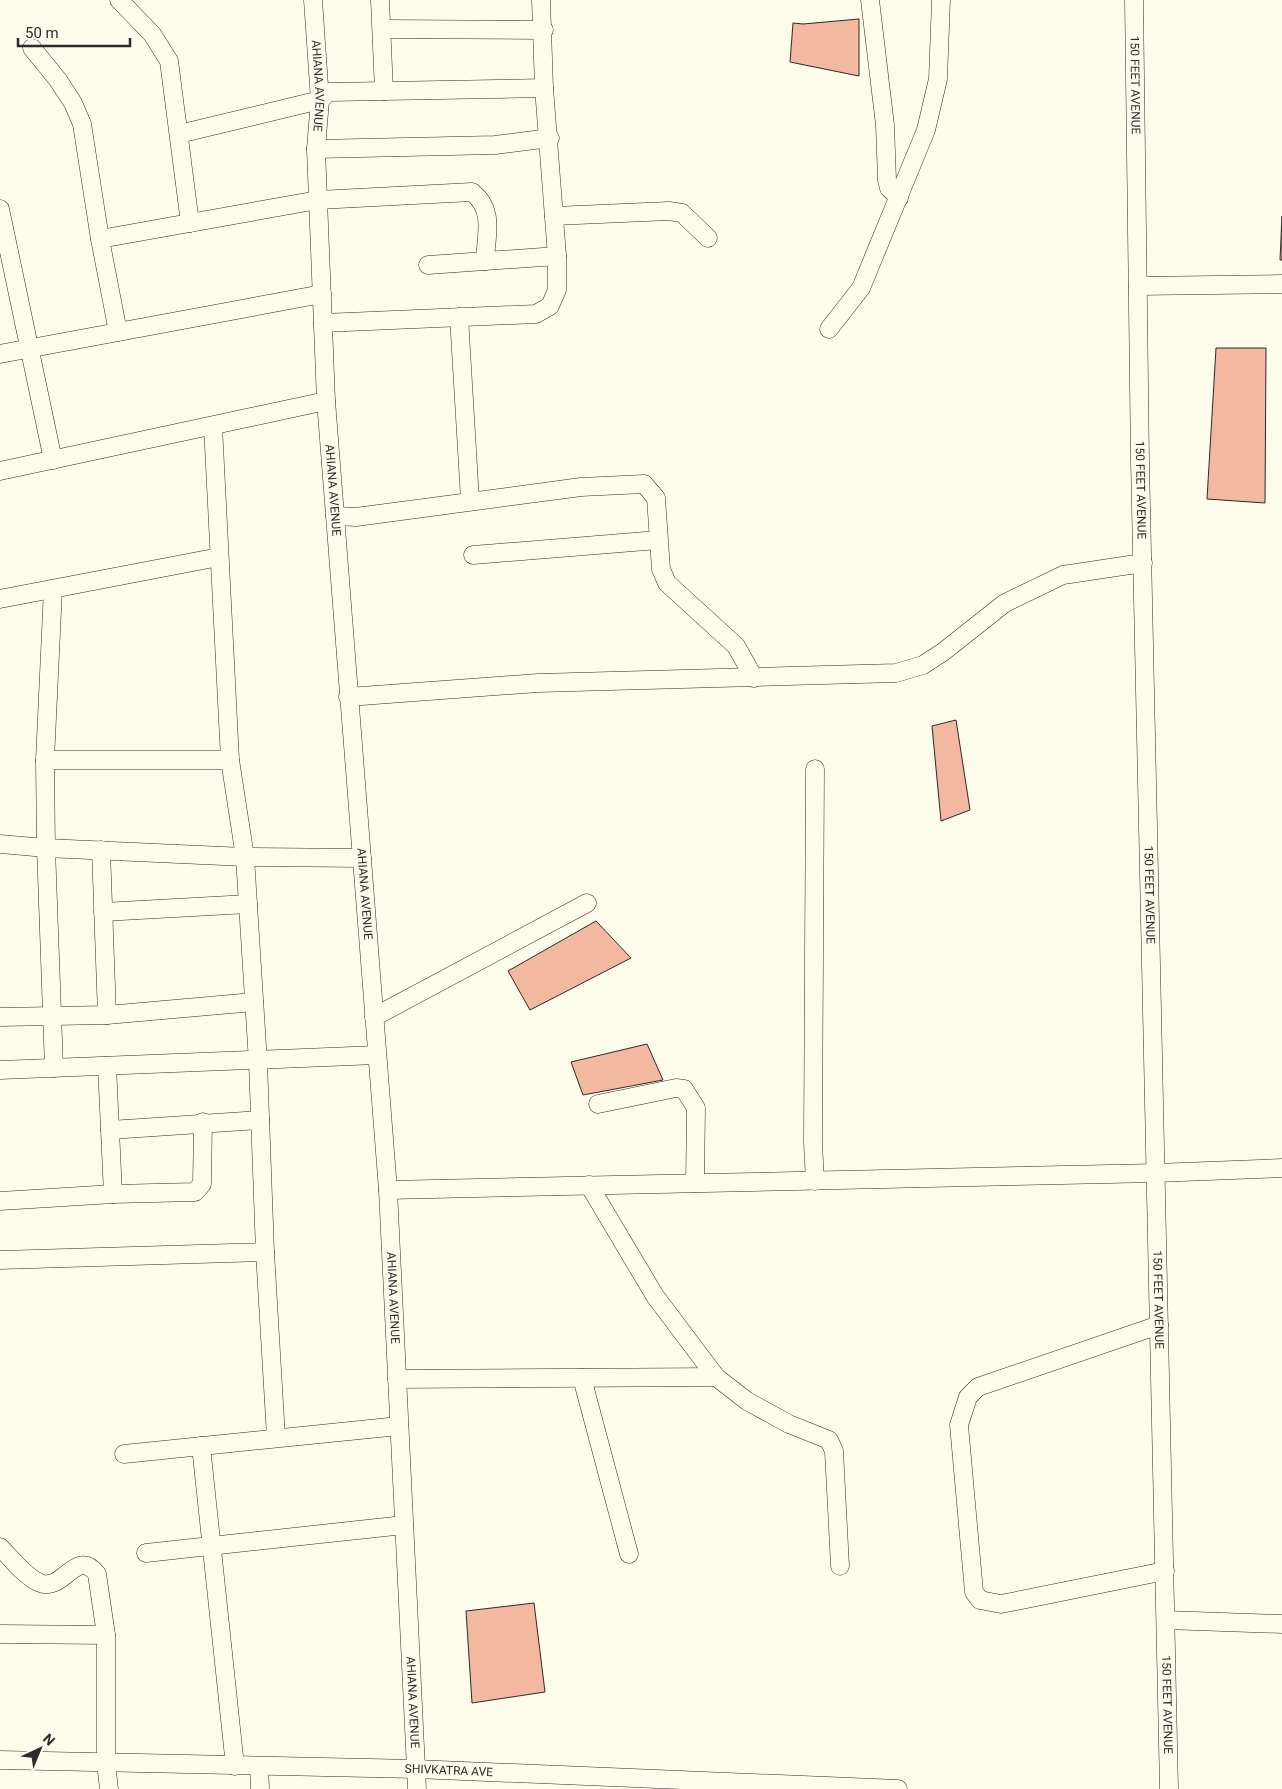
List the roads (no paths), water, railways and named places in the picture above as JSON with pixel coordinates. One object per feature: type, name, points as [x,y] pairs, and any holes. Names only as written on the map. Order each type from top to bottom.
[{"type":"street","points":[[119,0],[152,34],[169,61],[190,223]]},
{"type":"street","name":"AHIANA AVENUE","points":[[313,0],[320,100],[316,149],[326,401],[388,1190],[417,1789]]},
{"type":"street","points":[[380,0],[384,91]]},
{"type":"street","points":[[323,323],[536,314],[550,306],[557,290],[557,256],[550,138],[544,88],[544,30],[541,0]]},
{"type":"street","points":[[870,0],[885,125],[886,180],[889,188],[899,198]]},
{"type":"street","points":[[829,329],[861,288],[926,130],[938,80],[941,0]]},
{"type":"street","name":"150 FEET AVENUE","points":[[1134,0],[1143,563],[1170,1789]]},
{"type":"street","points":[[382,29],[544,30]]},
{"type":"street","points":[[32,48],[58,80],[73,103],[82,124],[100,239],[118,332]]},
{"type":"street","points":[[179,134],[320,100],[329,92],[544,88]]},
{"type":"street","points":[[316,149],[495,145],[550,138]]},
{"type":"street","points":[[100,239],[318,200],[472,192],[482,200],[488,211],[485,261]]},
{"type":"street","points":[[0,210],[53,460]]},
{"type":"street","points":[[554,216],[669,210],[682,213],[695,223],[708,238]]},
{"type":"street","points":[[428,264],[557,256]]},
{"type":"street","points":[[1138,286],[1282,284]]},
{"type":"street","points":[[0,354],[322,294]]},
{"type":"street","points":[[459,317],[470,500]]},
{"type":"street","points":[[0,471],[326,401]]},
{"type":"street","points":[[213,426],[230,760],[245,857],[258,1062],[265,1252],[276,1437]]},
{"type":"street","points":[[335,516],[356,517],[470,500],[581,487],[644,484],[656,498],[660,569],[667,583],[736,646],[754,678]]},
{"type":"street","points":[[473,555],[658,540]]},
{"type":"street","points":[[0,599],[219,557]]},
{"type":"street","points":[[348,697],[538,683],[896,673],[923,665],[943,652],[1005,603],[1063,576],[1143,563]]},
{"type":"street","points":[[53,589],[45,760],[46,848],[54,1068]]},
{"type":"street","points":[[45,760],[230,760]]},
{"type":"street","points":[[815,769],[815,1181]]},
{"type":"street","points":[[0,844],[46,848],[245,857],[362,858]]},
{"type":"street","points":[[101,850],[107,1016]]},
{"type":"street","points":[[374,1017],[587,903]]},
{"type":"street","points":[[103,912],[248,904]]},
{"type":"street","points":[[0,1017],[107,1016],[254,1002]]},
{"type":"street","points":[[0,1070],[258,1062],[377,1056]]},
{"type":"street","points":[[107,1066],[113,1194]]},
{"type":"street","points":[[598,1104],[676,1088],[684,1089],[696,1108],[696,1183]]},
{"type":"street","points":[[110,1130],[203,1122],[260,1120]]},
{"type":"street","points":[[0,1201],[113,1194],[195,1192],[202,1184],[203,1122]]},
{"type":"street","points":[[388,1190],[1156,1174],[1282,1168]]},
{"type":"street","points":[[589,1185],[654,1296],[716,1377],[747,1401],[789,1424],[829,1440],[834,1451],[840,1566]]},
{"type":"street","points":[[0,1260],[265,1252]]},
{"type":"street","points":[[1159,1325],[978,1387],[968,1397],[959,1425],[974,1592],[980,1600],[1000,1604],[1164,1571]]},
{"type":"street","points":[[397,1379],[716,1377]]},
{"type":"street","points":[[582,1378],[629,1554]]},
{"type":"street","points":[[124,1454],[276,1437],[399,1426]]},
{"type":"street","points":[[201,1446],[234,1766]]},
{"type":"street","points":[[146,1553],[404,1525]]},
{"type":"street","points":[[0,1546],[40,1583],[50,1584],[57,1582],[77,1566],[86,1565],[92,1568],[96,1574],[106,1635],[106,1763],[109,1789]]},
{"type":"street","points":[[1166,1620],[1282,1624]]},
{"type":"street","points":[[0,1634],[106,1635]]},
{"type":"street","name":"SHIVKATRA AVE","points":[[0,1760],[416,1769],[898,1789]]},
{"type":"street","points":[[260,1766],[260,1789]]}]
